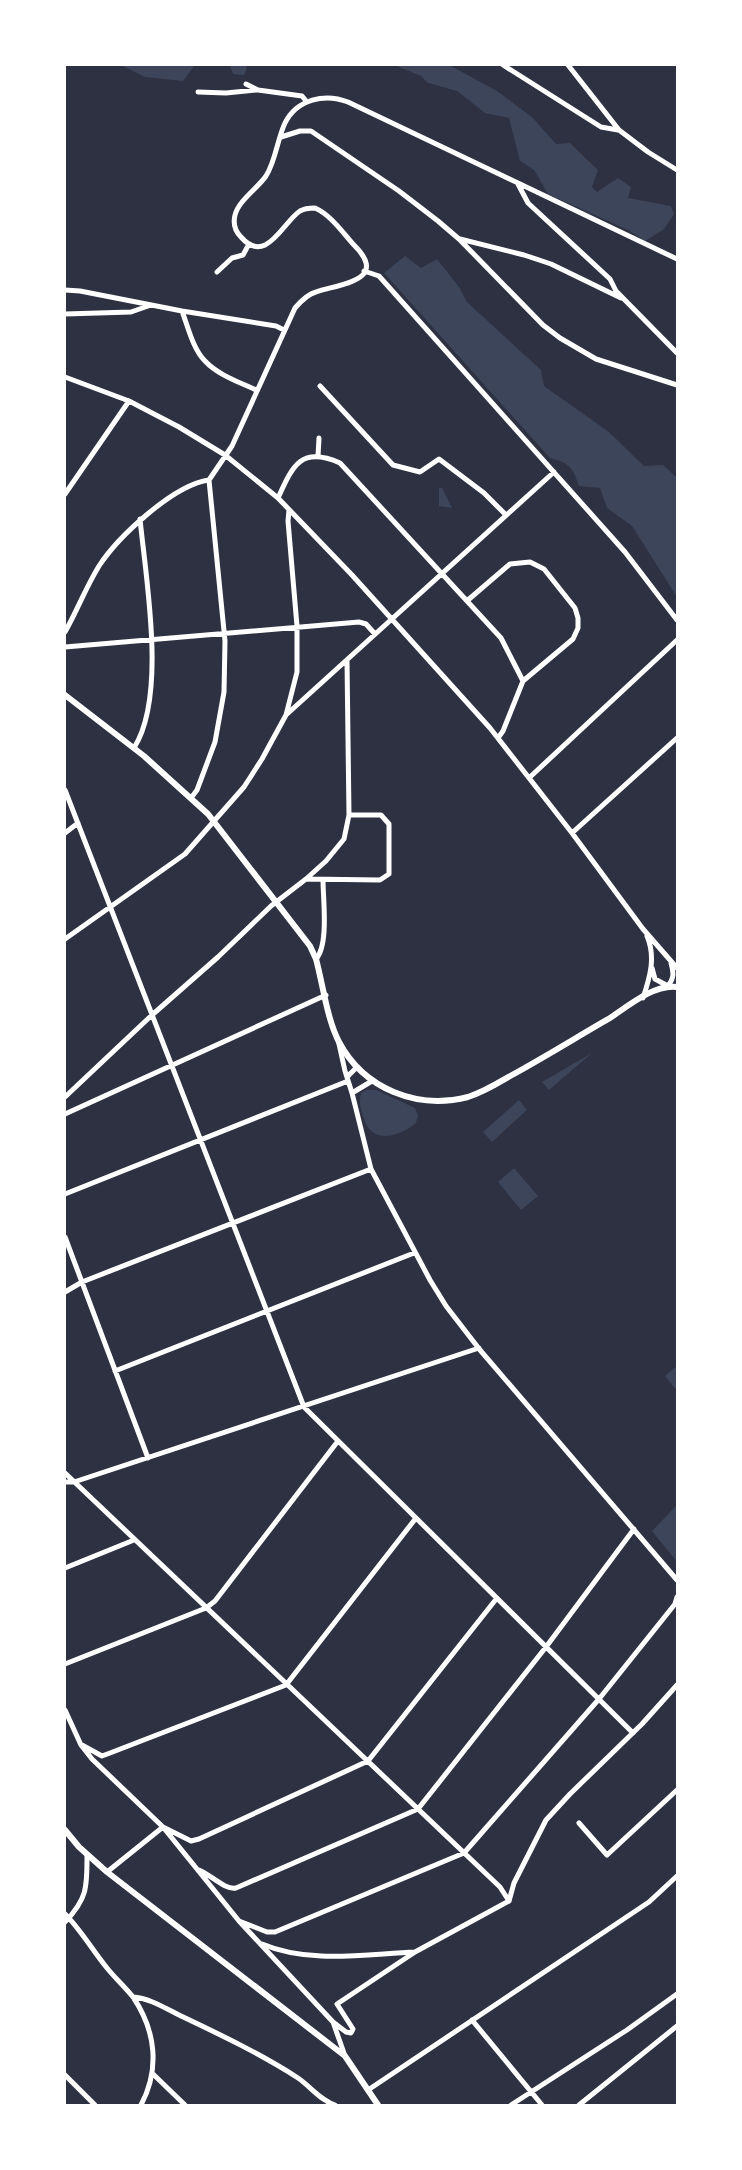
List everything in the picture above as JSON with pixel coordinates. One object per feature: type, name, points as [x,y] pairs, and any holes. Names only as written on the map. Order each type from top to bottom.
[{"type":"street","points":[[503,65],[601,127],[619,130]]},
{"type":"street","points":[[568,65],[619,130],[648,152],[677,170]]},
{"type":"street","points":[[246,84],[258,90]]},
{"type":"street","points":[[198,92],[226,93],[258,90],[302,96],[307,102]]},
{"type":"street","points":[[191,798],[197,790],[207,767],[221,719],[226,665],[209,480],[232,446],[256,390],[296,308],[315,292],[351,284],[360,279],[364,271],[364,259],[360,251],[327,216],[315,208],[300,211],[272,240],[263,245],[249,244],[238,233],[234,222],[235,216],[241,205],[266,177],[286,122],[292,114],[307,102],[326,97],[348,102],[677,259]]},
{"type":"street","points":[[281,137],[300,131],[311,131],[399,191],[459,239],[543,325],[574,348],[596,360],[677,385]]},
{"type":"street","points":[[518,184],[528,203],[610,279],[616,291],[623,299],[677,353]]},
{"type":"street","points":[[459,239],[524,254],[623,299]]},
{"type":"street","points":[[217,272],[232,258],[242,255],[249,244]]},
{"type":"street","points":[[364,271],[379,276],[626,552],[677,620]]},
{"type":"street","points":[[65,290],[80,291],[182,311],[276,326],[284,330]]},
{"type":"street","points":[[65,314],[131,312],[152,305]]},
{"type":"street","points":[[182,311],[192,340],[203,360],[216,370],[256,390]]},
{"type":"street","points":[[65,377],[130,402],[225,455],[278,498],[392,619],[498,738],[643,929],[677,968]]},
{"type":"street","points":[[320,386],[393,465],[420,472],[439,459],[484,493],[506,514]]},
{"type":"street","points":[[65,494],[130,402]]},
{"type":"street","points":[[318,456],[319,438]]},
{"type":"street","points":[[278,498],[288,475],[298,463],[318,456],[340,463],[501,638],[523,681]]},
{"type":"street","points":[[286,715],[554,472]]},
{"type":"street","points":[[65,632],[99,566],[140,520],[175,495],[200,481],[209,480]]},
{"type":"street","points":[[65,939],[185,854],[244,787],[286,715],[297,672],[297,626],[288,521],[289,510]]},
{"type":"street","points":[[134,748],[144,724],[152,672],[151,639],[140,520]]},
{"type":"street","points":[[468,600],[510,564],[519,561],[530,562],[544,569],[575,608],[578,618],[578,628],[573,639],[523,681],[503,731],[498,738]]},
{"type":"street","points":[[65,647],[224,632],[363,622],[375,634]]},
{"type":"street","points":[[529,778],[677,640]]},
{"type":"street","points":[[65,1096],[218,957],[270,906],[306,879],[326,861],[344,839],[350,815],[347,661]]},
{"type":"street","points":[[65,696],[134,748],[208,814],[310,946],[316,959],[339,1042],[370,1167],[414,1252],[446,1306],[479,1348],[677,1580]]},
{"type":"street","points":[[572,833],[677,738]]},
{"type":"street","points":[[65,790],[304,1407],[633,1734]]},
{"type":"street","points":[[306,879],[380,880],[389,874],[389,824],[382,815],[350,815]]},
{"type":"street","points":[[65,833],[78,824]]},
{"type":"street","points":[[316,959],[320,954],[323,937],[323,880]]},
{"type":"street","points":[[643,929],[652,951],[652,967],[655,979],[668,986],[677,988]]},
{"type":"street","points":[[339,1042],[355,1066],[372,1081],[392,1093],[412,1099],[437,1100],[467,1097],[526,1068],[643,998],[668,986],[673,980],[674,973],[671,960]]},
{"type":"street","points":[[643,998],[652,967]]},
{"type":"street","points":[[66,1112],[172,1066],[326,995]]},
{"type":"street","points":[[65,1194],[348,1079],[355,1066]]},
{"type":"street","points":[[352,1093],[372,1081]]},
{"type":"street","points":[[65,1292],[82,1282],[232,1224],[370,1167]]},
{"type":"street","points":[[65,1236],[148,1458]]},
{"type":"street","points":[[116,1371],[414,1252]]},
{"type":"street","points":[[65,1482],[74,1482],[479,1348]]},
{"type":"street","points":[[65,1664],[206,1608],[215,1601],[338,1440]]},
{"type":"street","points":[[65,1472],[134,1540],[281,1677],[286,1685],[500,1887],[509,1901]]},
{"type":"street","points":[[81,1745],[102,1756],[286,1685],[416,1518]]},
{"type":"street","points":[[199,1870],[210,1875],[227,1888],[236,1888],[418,1809],[546,1647],[634,1529]]},
{"type":"street","points":[[65,1568],[134,1540]]},
{"type":"street","points":[[239,1920],[267,1932],[275,1932],[464,1853],[599,1699],[675,1604],[677,1597]]},
{"type":"street","points":[[163,1827],[191,1841],[200,1839],[368,1761],[496,1598]]},
{"type":"street","points":[[65,1710],[81,1745],[92,1759],[163,1827],[239,1920],[333,2022],[346,2032],[351,2033],[352,2028],[337,2004],[415,1952],[509,1901],[514,1882],[546,1820],[599,1765],[633,1734],[677,1685]]},
{"type":"street","points":[[579,1823],[607,1855],[677,1790]]},
{"type":"street","points":[[107,1872],[163,1827]]},
{"type":"street","points":[[65,1830],[87,1855],[107,1872],[345,2056]]},
{"type":"street","points":[[87,1855],[87,1887],[76,1910],[66,1918],[133,1997],[146,2022],[153,2047],[153,2074],[149,2091],[141,2105]]},
{"type":"street","points":[[368,2090],[649,1902],[677,1876]]},
{"type":"street","points":[[259,1942],[291,1953],[341,1956],[415,1952]]},
{"type":"street","points":[[511,2105],[627,2030],[677,1994]]},
{"type":"street","points":[[133,1997],[139,1997],[159,2005],[216,2032],[298,2078],[327,2102],[335,2105]]},
{"type":"street","points":[[472,2020],[542,2105]]},
{"type":"street","points":[[333,2022],[345,2056],[378,2105]]},
{"type":"street","points":[[579,2105],[677,2026]]},
{"type":"street","points":[[153,2074],[185,2105]]},
{"type":"street","points":[[65,2075],[95,2105]]},
{"type":"shaded area","points":[[121,65],[195,65],[183,81],[145,77]]},
{"type":"shaded area","points":[[227,65],[246,65],[247,68],[244,75],[233,74],[230,66]]},
{"type":"shaded area","points":[[394,65],[449,65],[497,91],[532,117],[556,144],[570,143],[598,170],[592,187],[597,192],[618,178],[631,187],[628,198],[671,206],[674,214],[664,229],[645,241],[628,230],[548,194],[534,170],[520,161],[509,118],[485,113],[457,91],[428,83],[421,76]]},
{"type":"shaded area","points":[[405,256],[421,268],[437,259],[459,287],[467,302],[541,370],[544,386],[609,432],[644,466],[663,465],[677,478],[677,597],[632,526],[607,508],[600,488],[579,486],[572,470],[566,464],[550,458],[384,273]]},
{"type":"shaded area","points":[[439,488],[442,488],[452,508],[439,506]]},
{"type":"shaded area","points":[[592,1053],[549,1090],[542,1082]]},
{"type":"shaded area","points":[[366,1090],[376,1090],[415,1108],[418,1115],[416,1123],[393,1135],[378,1135],[367,1125],[362,1113],[360,1104],[361,1093]]},
{"type":"shaded area","points":[[519,1100],[527,1110],[492,1142],[483,1132]]},
{"type":"shaded area","points":[[514,1168],[538,1196],[521,1210],[498,1182]]},
{"type":"shaded area","points":[[677,1366],[677,1391],[665,1376]]},
{"type":"shaded area","points":[[677,1505],[677,1562],[652,1531]]}]
